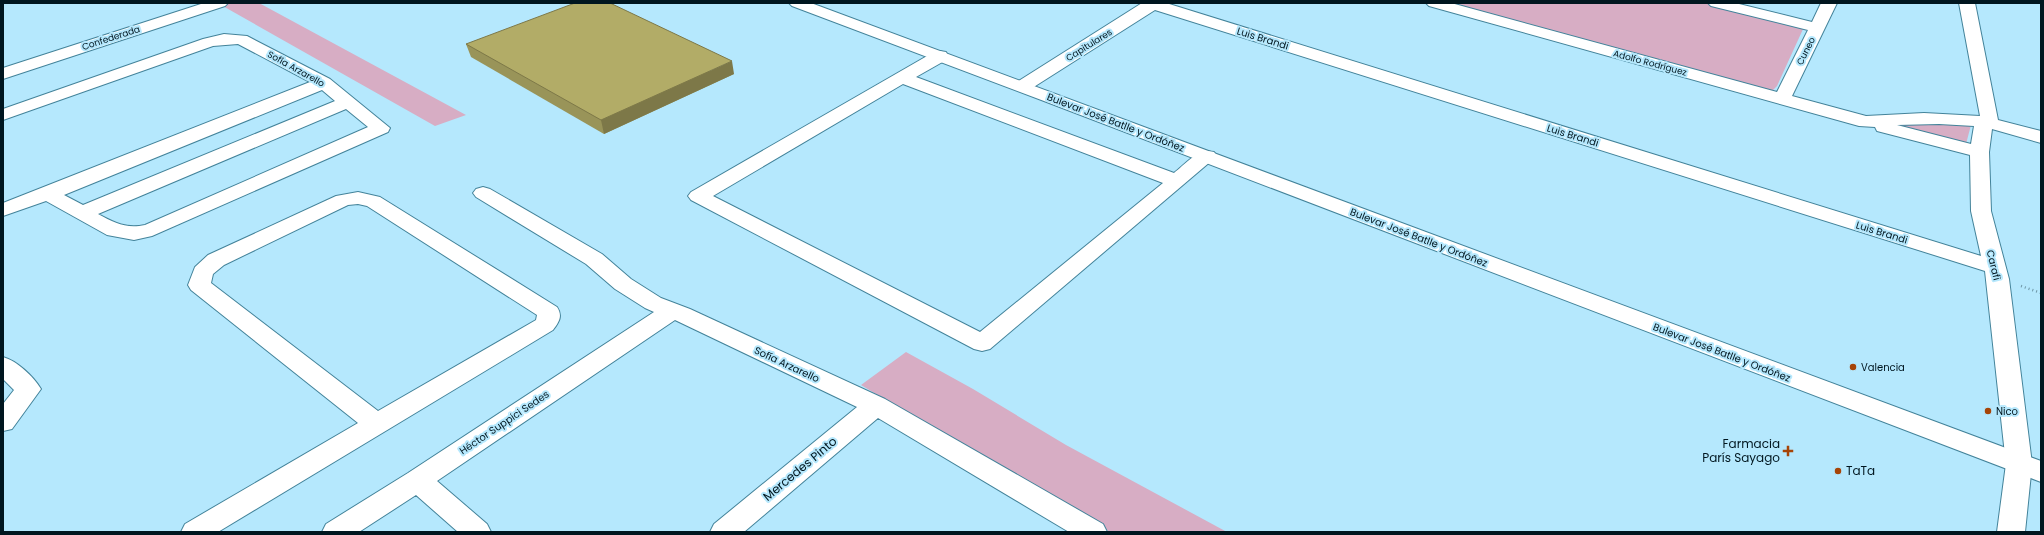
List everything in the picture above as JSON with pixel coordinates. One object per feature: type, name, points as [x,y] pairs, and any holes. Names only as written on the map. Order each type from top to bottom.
[{"type":"street","name":"Confederada","points":[[3,74],[192,6],[220,3]]},
{"type":"street","name":"Bulevar José Batlle y Ordóñez","points":[[797,3],[1023,86],[2030,468]]},
{"type":"street","name":"Capitulares","points":[[1023,86],[1153,3]]},
{"type":"street","name":"Luis Brandi","points":[[1153,3],[1995,267]]},
{"type":"street","name":"Adolfo Rodríguez","points":[[1434,3],[1979,152]]},
{"type":"street","points":[[1716,3],[1818,28]]},
{"type":"street","name":"Cuneo","points":[[1782,99],[1818,28],[1818,22],[1829,3]]},
{"type":"street","name":"Carafi","points":[[1966,3],[1990,118],[1984,122],[1979,152],[1981,211],[1998,279],[2030,468],[2011,532]]},
{"type":"street","name":"Sofía Arzarello","points":[[3,115],[209,42],[224,39],[242,39],[324,83],[381,128],[152,230],[134,234],[114,231],[82,213]]},
{"type":"street","points":[[940,56],[698,196],[982,343],[1207,156]]},
{"type":"street","points":[[902,78],[1177,181]]},
{"type":"street","points":[[3,210],[48,194],[324,83]]},
{"type":"street","points":[[48,194],[82,213],[348,102]]},
{"type":"street","name":"Adolfo Rodríguez","points":[[1866,122],[1946,119],[1984,122],[2041,137]]},
{"type":"street","name":"Sofía Arzarello","points":[[484,193],[594,259],[623,284],[653,303],[876,405],[1093,532]]},
{"type":"street","points":[[195,532],[545,325],[549,318],[548,312],[372,201],[358,198],[343,200],[216,260],[203,272],[199,285],[377,424]]},
{"type":"street","name":"Héctor Suppici Sedes","points":[[336,532],[418,480],[672,311]]},
{"type":"street","points":[[3,422],[28,389],[9,379]]},
{"type":"street","name":"Mercedes Pinto","points":[[724,532],[876,405]]},
{"type":"street","points":[[418,480],[477,532]]},
{"type":"shaded area","points":[[228,3],[259,3],[466,115],[435,126],[221,5]]},
{"type":"shaded area","points":[[1445,3],[1707,3],[1804,27],[1777,86],[1772,91]]},
{"type":"shaded area","points":[[1887,122],[1971,125],[1966,144],[1962,145]]},
{"type":"shaded area","points":[[906,352],[973,389],[1066,445],[1227,532],[1110,532],[955,442],[861,385]]},
{"type":"building","points":[[575,3],[610,3],[732,61],[601,120],[466,44]]},
{"type":"place","name":"Valencia","points":[[1853,367]]},
{"type":"place","name":"Nico","points":[[1988,411]]},
{"type":"place","name":"Farmacia París Sayago","points":[[1788,451]]},
{"type":"place","name":"TaTa","points":[[1838,471]]}]
